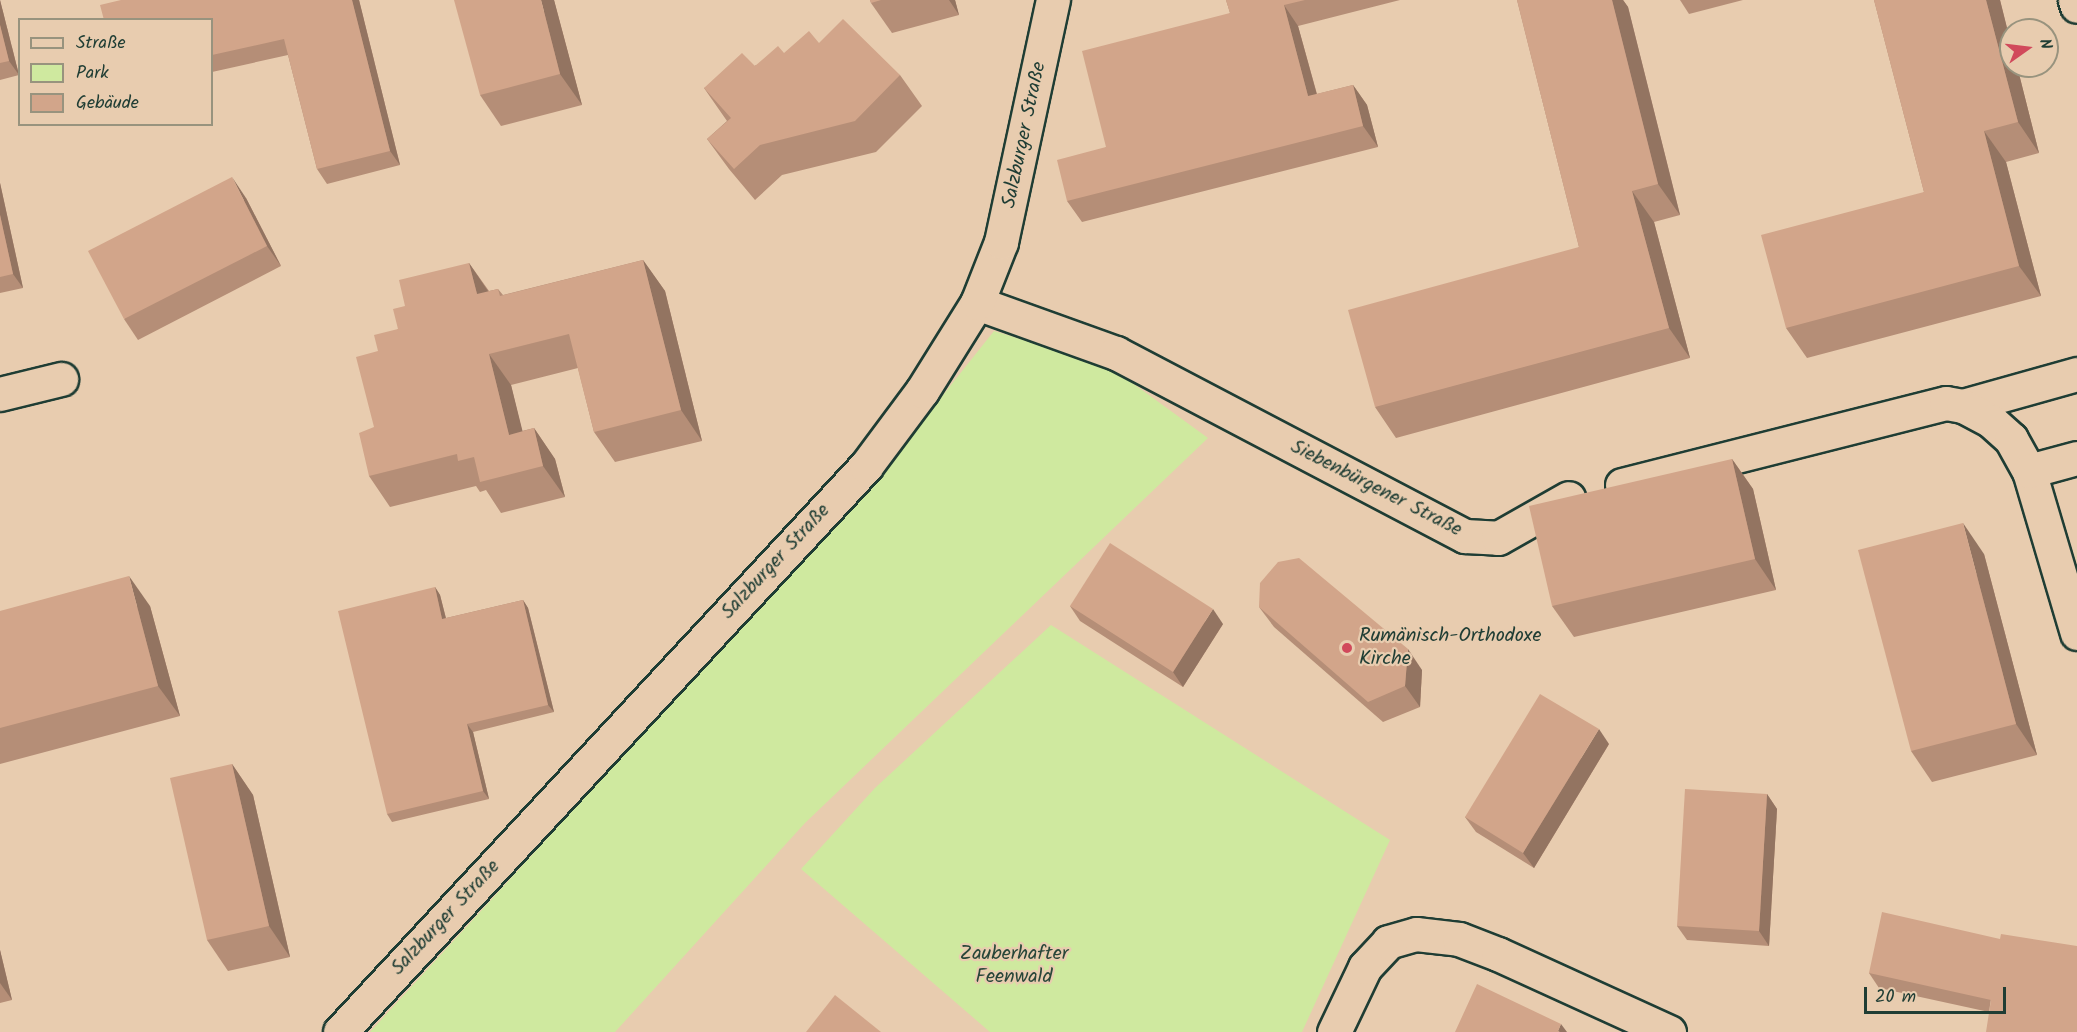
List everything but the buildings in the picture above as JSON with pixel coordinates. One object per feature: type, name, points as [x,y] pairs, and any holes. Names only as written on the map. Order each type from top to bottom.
[{"type":"street","name":"Salzburger Straße","points":[[340,1032],[866,466],[922,391],[977,303],[1001,242],[1020,167],[1053,0]]},
{"type":"street","points":[[2074,0],[2077,6]]},
{"type":"street","name":"Siebenbürgener Straße","points":[[977,303],[1116,353],[1465,536],[1481,540],[1498,538],[1519,529],[1558,501],[1946,403],[1963,406],[1991,421],[2011,439],[2029,471],[2077,633]]},
{"type":"street","name":"Siebenbürgener Straße","points":[[1963,406],[2077,374]]},
{"type":"street","points":[[0,394],[61,379]]},
{"type":"street","points":[[2029,471],[2077,458]]},
{"type":"street","points":[[1334,1032],[1365,967],[1388,942],[1416,934],[1459,939],[1498,954],[1669,1032]]},
{"type":"green space","points":[[994,331],[1109,366],[1208,438],[805,823],[615,1032],[370,1032],[872,484]]},
{"type":"green space","name":"Zauberhafter Feenwald","points":[[1051,625],[1390,840],[1302,1032],[990,1032],[801,869],[875,788]]},
{"type":"place","name":"Rumänisch-Orthodoxe Kirche","points":[[1347,648]]}]
